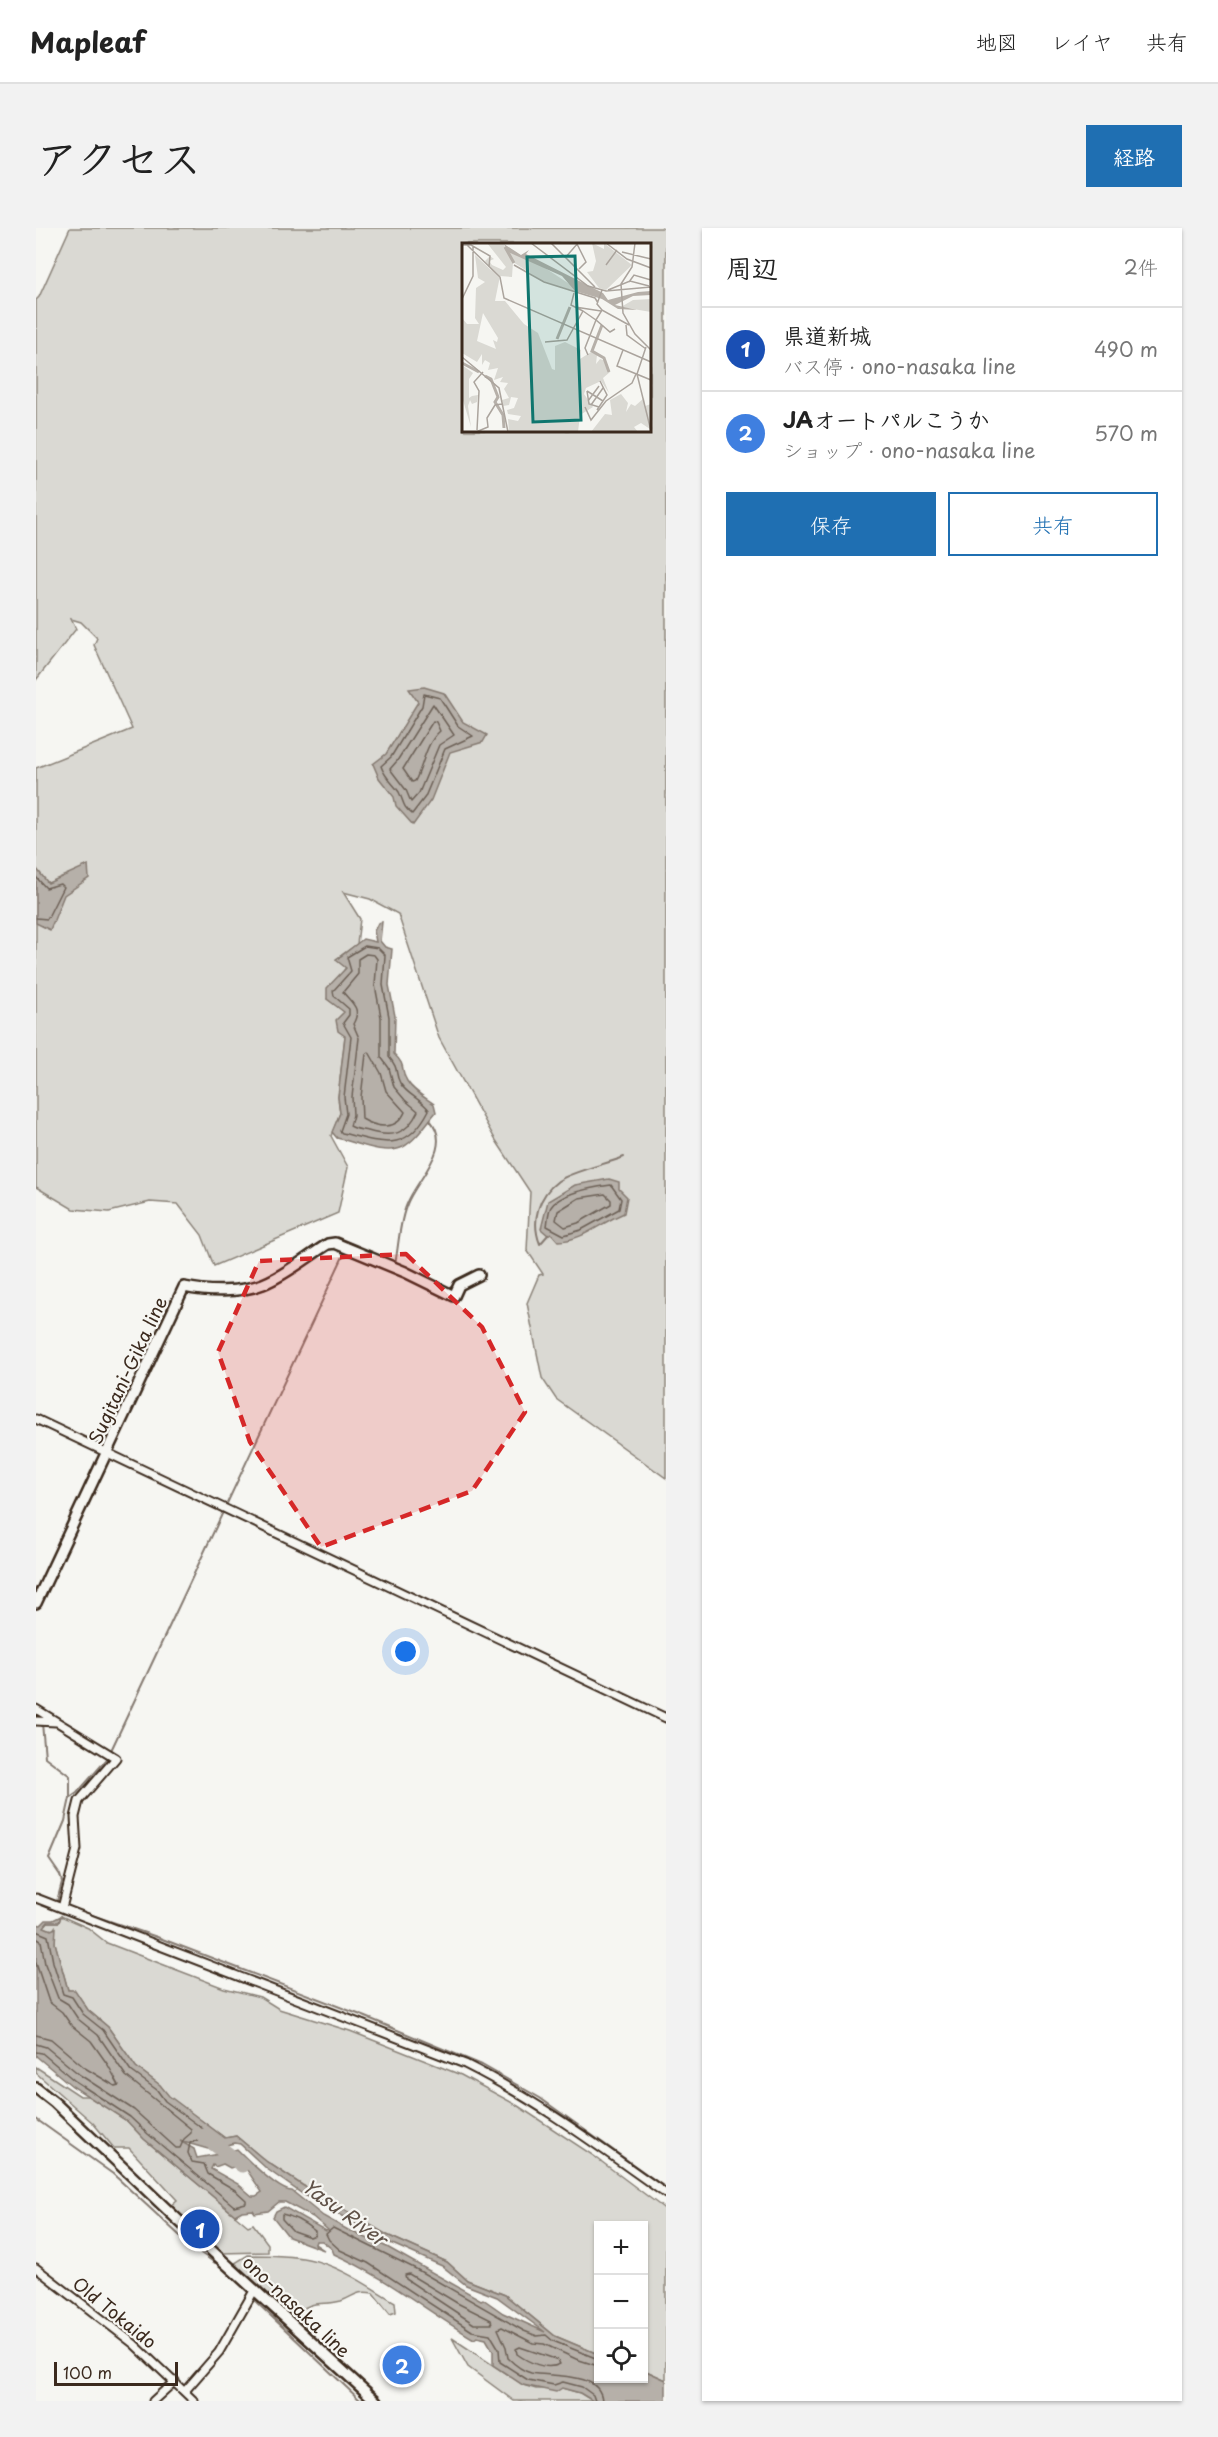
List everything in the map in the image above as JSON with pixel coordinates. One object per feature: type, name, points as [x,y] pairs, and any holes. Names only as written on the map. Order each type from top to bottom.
[{"type":"main road","name":"Sugitani-Gika line","points":[[36,1603],[184,1287],[211,1290],[253,1287],[277,1277],[328,1244],[335,1243],[405,1272],[454,1296],[459,1285],[479,1275]]},
{"type":"main road","name":"ono-nasaka line","points":[[36,2088],[54,2102],[177,2219],[376,2401]]},
{"type":"street","points":[[36,1419],[666,1718]]},
{"type":"street","points":[[36,1708],[116,1758],[79,1801],[75,1817],[77,1849],[62,1908]]},
{"type":"street","points":[[36,1721],[59,1722]]},
{"type":"street","points":[[36,1898],[465,2064],[505,2084],[556,2116],[666,2194]]},
{"type":"street","name":"Old Tokaido","points":[[36,2268],[134,2344],[185,2391]]},
{"type":"street","points":[[195,2401],[185,2391],[219,2352],[255,2289]]},
{"type":"street","points":[[153,2401],[175,2381]]},
{"type":"highlighted area","points":[[406,1254],[482,1327],[525,1412],[472,1491],[321,1547],[250,1442],[218,1352],[259,1261]]},
{"type":"shaded area","points":[[70,228],[666,228],[666,1478],[556,1399],[542,1378],[527,1303],[539,1275],[543,1274],[527,1250],[530,1192],[495,1139],[439,1038],[398,914],[370,899],[343,892],[360,919],[357,944],[336,959],[346,967],[327,999],[345,1012],[345,1036],[338,1097],[340,1113],[331,1136],[348,1167],[338,1213],[214,1266],[202,1235],[178,1204],[150,1202],[109,1212],[73,1209],[36,1187],[36,768],[132,729],[94,645],[97,638],[81,622],[71,619],[76,629],[36,680],[36,300]]},
{"type":"shaded area","points":[[61,1916],[88,1928],[107,1943],[224,1988],[260,1997],[279,2009],[350,2031],[461,2075],[518,2106],[594,2156],[666,2210],[666,2380],[648,2372],[648,2221],[594,2221],[594,2352],[555,2336],[505,2295],[467,2280],[447,2262],[387,2235],[302,2185],[267,2162],[236,2136],[225,2138],[168,2096],[160,2085],[136,2067],[108,2027],[88,2010],[75,1991],[68,1990],[55,1943],[55,1927],[53,1930],[43,1927],[48,1922],[59,1922]]},
{"type":"shaded area","points":[[36,2067],[80,2096],[88,2096],[127,2121],[144,2139],[248,2226],[253,2224],[268,2244],[268,2252],[221,2253],[169,2207],[177,2200],[129,2148],[114,2148],[93,2123],[36,2073]]},
{"type":"shaded area","points":[[248,2255],[278,2255],[331,2266],[395,2302],[396,2312],[390,2314],[373,2293],[359,2293],[341,2301],[315,2304],[299,2311],[307,2329],[235,2263]]},
{"type":"shaded area","points":[[452,2338],[523,2385],[536,2389],[562,2388],[580,2393],[593,2401],[514,2401],[468,2367]]},
{"type":"water","points":[[424,687],[444,693],[463,722],[487,735],[483,742],[450,752],[431,800],[413,825],[396,806],[394,797],[379,778],[373,764],[386,754],[418,702],[409,689]]},
{"type":"water","points":[[88,865],[89,878],[64,895],[50,930],[36,923],[36,868],[48,883]]},
{"type":"water","points":[[382,922],[380,941],[385,947],[392,949],[389,985],[395,1016],[394,1054],[401,1062],[409,1085],[434,1104],[436,1112],[408,1144],[388,1150],[337,1138],[332,1132],[340,1113],[338,1097],[345,1036],[338,1031],[336,1020],[344,1012],[327,999],[327,988],[346,968],[336,960],[363,939],[376,942],[374,931],[378,923]]},
{"type":"water","points":[[609,1179],[619,1182],[619,1189],[627,1197],[624,1213],[584,1235],[567,1240],[558,1241],[551,1233],[548,1235],[541,1229],[548,1201],[575,1185]]},
{"type":"water","points":[[61,1916],[59,1922],[48,1922],[44,1927],[51,1930],[56,1928],[55,1943],[68,1990],[75,1990],[88,2010],[108,2027],[136,2067],[160,2085],[169,2096],[225,2138],[236,2136],[267,2162],[302,2185],[387,2235],[447,2262],[467,2280],[505,2295],[555,2336],[594,2352],[594,2383],[648,2383],[648,2372],[666,2380],[666,2401],[593,2401],[580,2393],[562,2388],[556,2392],[523,2385],[493,2365],[493,2351],[486,2339],[477,2337],[474,2339],[388,2283],[334,2254],[332,2249],[322,2241],[316,2241],[315,2244],[324,2250],[289,2237],[273,2217],[276,2211],[284,2207],[326,2231],[328,2230],[313,2217],[285,2202],[279,2202],[268,2211],[255,2213],[253,2210],[242,2211],[235,2215],[144,2139],[127,2121],[72,2086],[36,2056],[36,1924],[41,1925],[46,1920],[53,1920]],"holes":[[[180,2141],[208,2149],[240,2144],[267,2169],[304,2195],[388,2242],[442,2266],[466,2285],[497,2297],[545,2332],[503,2313],[483,2299],[481,2300],[387,2247],[323,2216],[292,2191],[271,2181],[237,2149],[197,2158],[194,2149]],[[223,2164],[230,2168],[236,2166],[247,2170],[262,2192],[252,2196],[238,2184],[211,2169],[213,2165],[215,2167]]]},
{"type":"waterway","points":[[395,1264],[404,1211],[436,1152],[438,1141],[430,1120]]},
{"type":"waterway","points":[[548,1235],[540,1244],[536,1218],[541,1201],[551,1187],[564,1177],[624,1157]]},
{"type":"waterway","points":[[56,1905],[62,1882],[49,1859],[65,1821],[70,1798],[107,1759],[346,1250]]},
{"type":"waterway","points":[[42,1723],[45,1757],[70,1776],[70,1798]]},
{"type":"waterway","points":[[69,1909],[157,1937],[366,2017],[482,2065],[540,2098],[666,2188]]},
{"type":"waterway","points":[[36,2119],[113,2174],[192,2247],[215,2263]]},
{"type":"waterway","name":"Yasu River","points":[[204,2136],[242,2165]]},
{"type":"waterway","points":[[254,2300],[361,2401]]},
{"type":"place","name":"県道新城","points":[[200,2229]]},
{"type":"place","name":"JAオートパルこうか","points":[[402,2365]]}]
